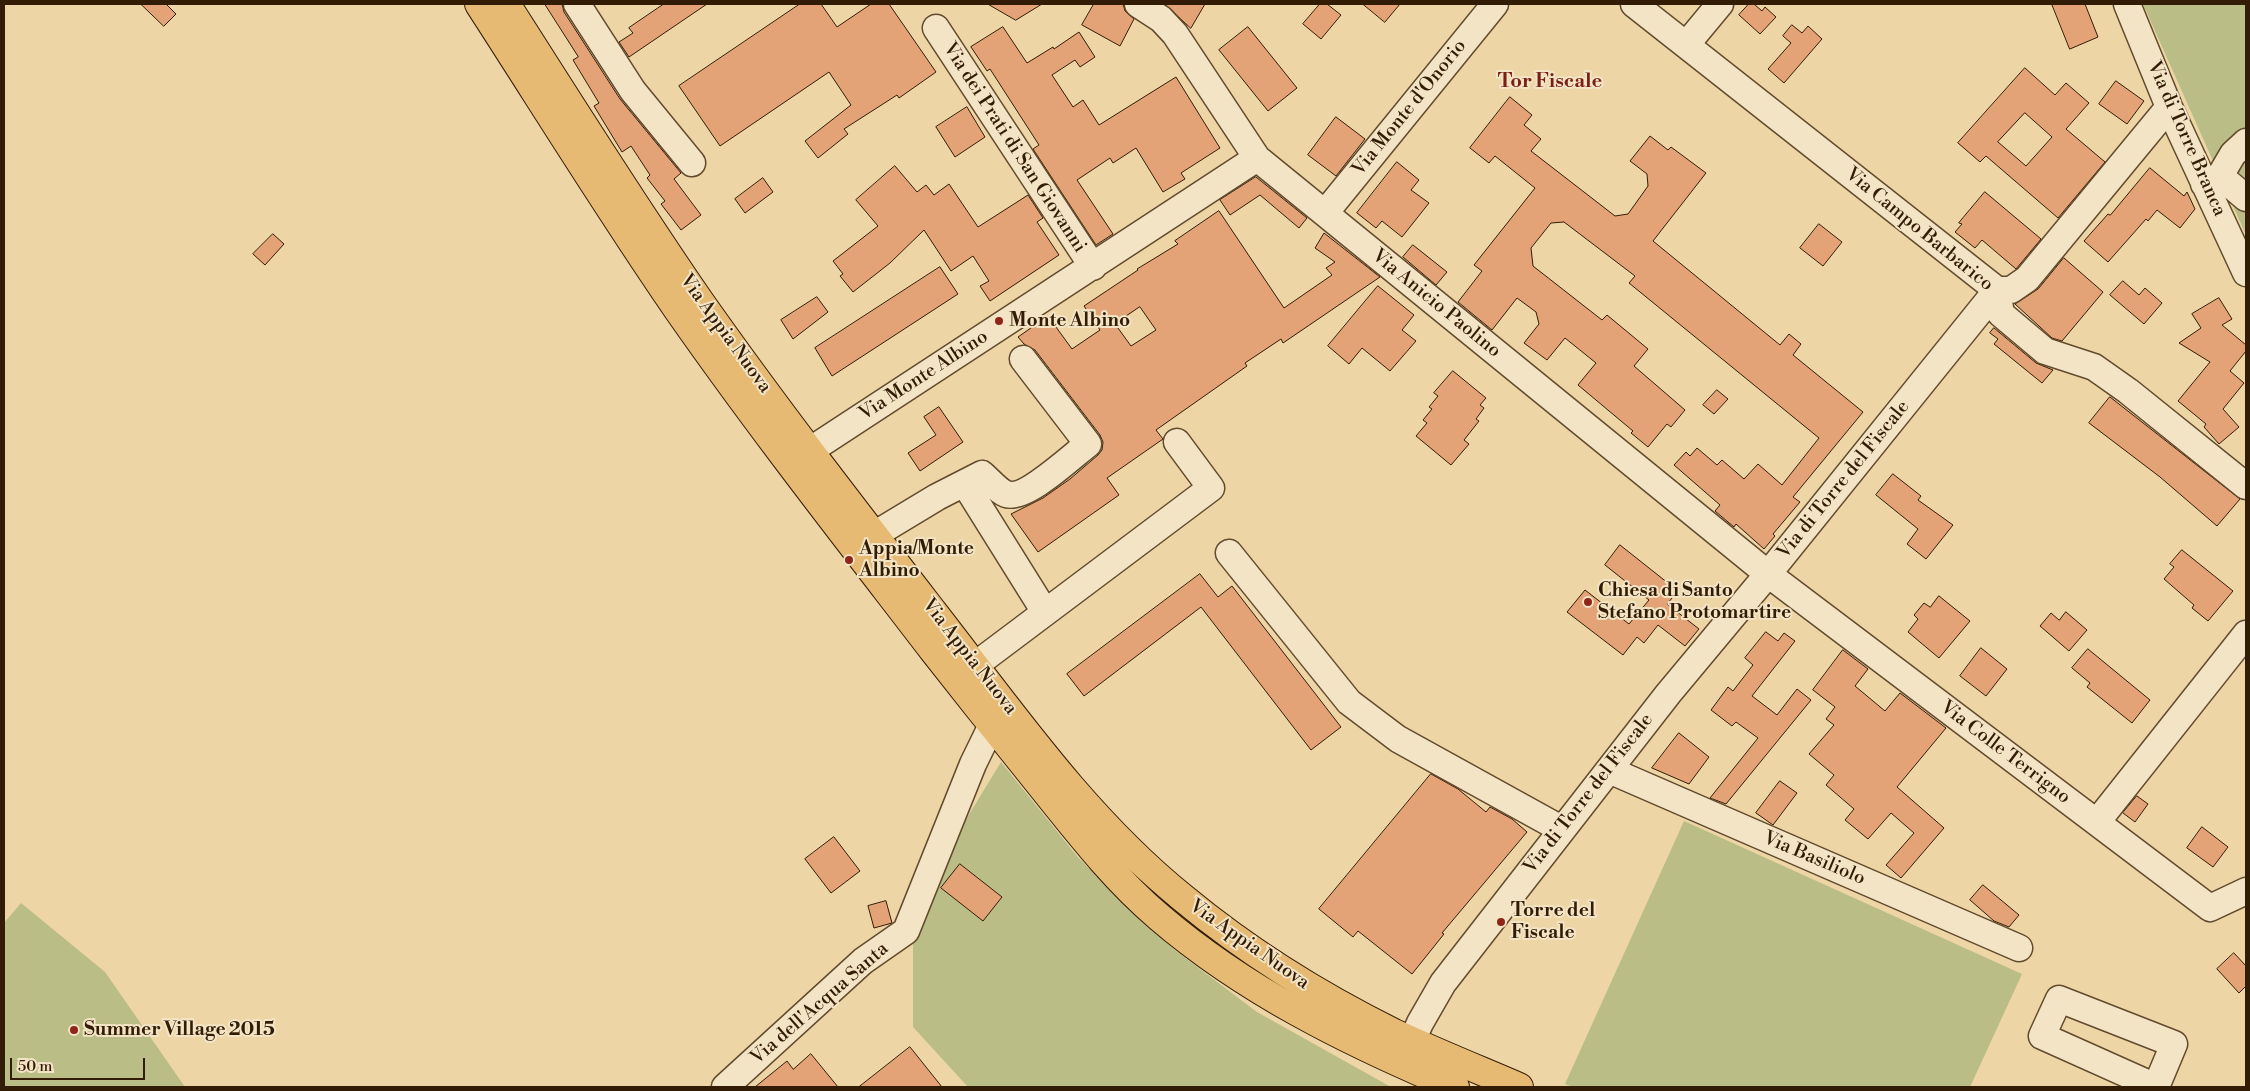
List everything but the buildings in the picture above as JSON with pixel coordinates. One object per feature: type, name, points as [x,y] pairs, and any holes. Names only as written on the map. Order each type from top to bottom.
[{"type":"main road","name":"Via Appia Nuova","points":[[479,4],[624,230],[713,359],[874,535],[974,666],[1082,800],[1127,848],[1173,890],[1218,925],[1407,1052],[1455,1087]]},
{"type":"main road","name":"Via Appia Nuova","points":[[506,4],[801,456],[866,565],[1103,862],[1131,892],[1205,954],[1270,996],[1312,1020],[1519,1087]]},
{"type":"street","points":[[577,4],[632,91],[692,163]]},
{"type":"street","name":"Via Anicio Paolino","points":[[1138,4],[1161,19],[1175,34],[1257,158],[1768,574]]},
{"type":"street","name":"Via Monte d'Onorio","points":[[1325,213],[1495,4]]},
{"type":"street","name":"Via Campo Barbarico","points":[[1634,4],[1998,290],[2001,314],[2045,351],[2094,367],[2128,391],[2246,486]]},
{"type":"street","points":[[1686,45],[1720,4]]},
{"type":"street","name":"Via di Torre Branca","points":[[2127,4],[2169,107],[2212,180],[2246,274]]},
{"type":"street","name":"Via dei Prati di San Giovanni","points":[[936,28],[1093,267]]},
{"type":"street","points":[[1998,290],[2011,290],[2027,279],[2169,107]]},
{"type":"street","points":[[2246,142],[2233,154],[2212,180],[2246,198]]},
{"type":"street","name":"Via Monte Albino","points":[[801,456],[1093,267],[1257,158]]},
{"type":"street","name":"Via di Torre del Fiscale","points":[[1407,1052],[1443,984],[1561,829],[1668,694],[1768,574],[1998,290]]},
{"type":"street","points":[[874,535],[937,497],[982,474],[1004,494],[1010,495],[1027,492],[1088,444],[1023,359]]},
{"type":"street","points":[[974,666],[1211,488],[1177,442]]},
{"type":"street","points":[[964,484],[1045,612]]},
{"type":"street","points":[[1229,553],[1348,702],[1398,739],[1561,829]]},
{"type":"street","name":"Via Colle Terrigno","points":[[1768,574],[2210,908],[2246,891]]},
{"type":"street","points":[[2097,822],[2246,634]]},
{"type":"street","name":"Via dell'Acqua Santa","points":[[725,1087],[863,962],[906,931],[958,799],[992,725]]},
{"type":"street","name":"Via Basiliolo","points":[[1609,770],[2019,948]]},
{"type":"street","points":[[2059,999],[2174,1044],[2156,1087],[2042,1036],[2059,999]]},
{"type":"green space","points":[[2143,4],[2246,4],[2246,235]]},
{"type":"green space","points":[[1001,762],[1077,856],[1129,909],[1176,951],[1257,1012],[1391,1087],[968,1087],[913,1027],[913,941],[934,872]]},
{"type":"green space","points":[[1684,821],[2022,974],[1970,1087],[1573,1087],[1565,1084]]},
{"type":"green space","name":"Summer Village 2015","points":[[21,903],[105,972],[185,1087],[4,1087],[4,923]]},
{"type":"place","name":"Monte Albino","points":[[999,321]]},
{"type":"place","name":"Appia/Monte Albino","points":[[849,560]]},
{"type":"place","name":"Chiesa di Santo Stefano Protomartire","points":[[1588,602]]},
{"type":"place","name":"Torre del Fiscale","points":[[1501,922]]},
{"type":"place","name":"Summer Village 2015","points":[[74,1030]]},
{"type":"district","name":"Tor Fiscale","points":[[1550,82]]}]
